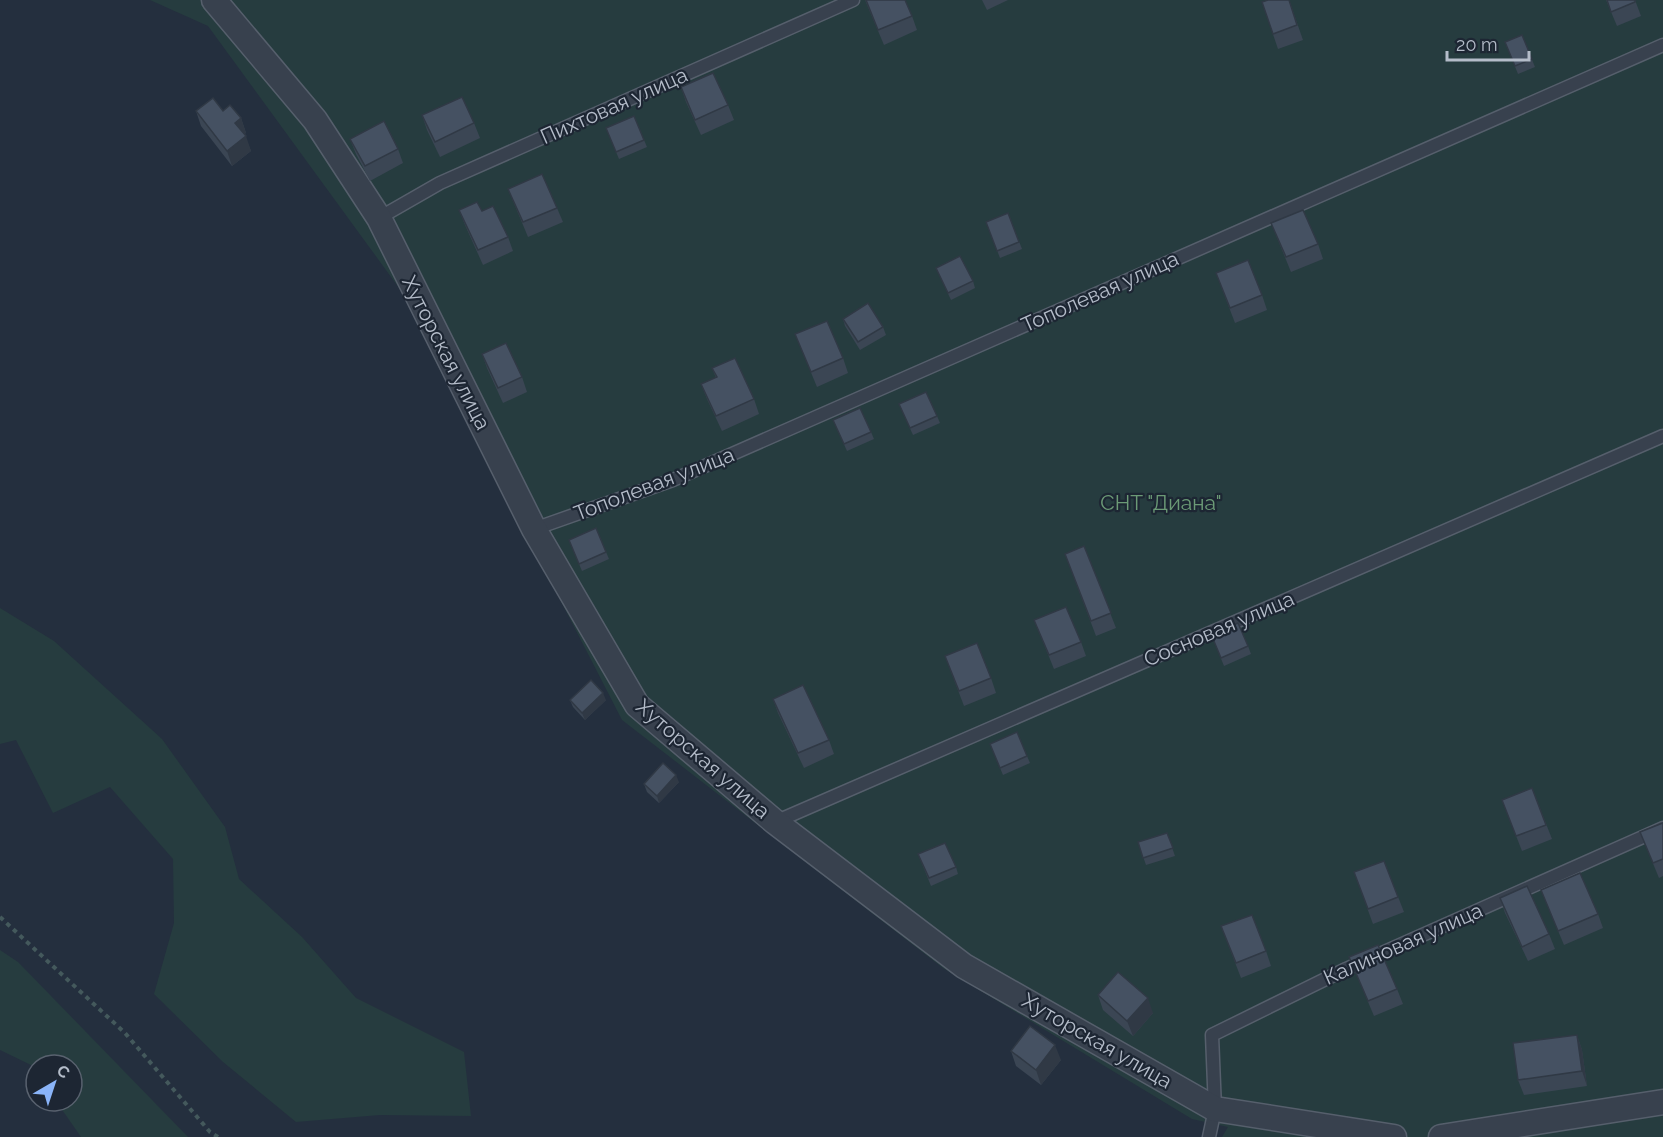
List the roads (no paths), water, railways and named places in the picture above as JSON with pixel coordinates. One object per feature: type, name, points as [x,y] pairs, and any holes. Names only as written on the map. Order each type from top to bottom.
[{"type":"street","name":"Хуторская улица","points":[[214,0],[315,120],[379,218],[534,529],[637,705],[776,822],[964,966],[1215,1109],[1394,1137]]},
{"type":"street","points":[[1441,1137],[1663,1102]]},
{"type":"lane","name":"Пихтовая улица","points":[[379,218],[440,183],[853,0]]},
{"type":"lane","name":"Тополевая улица","points":[[534,529],[673,480],[1663,45]]},
{"type":"lane","name":"Сосновая улица","points":[[776,822],[1663,436]]},
{"type":"lane","name":"Калиновая улица","points":[[1215,1109],[1212,1035],[1346,969],[1663,828]]},
{"type":"lane","points":[[1209,1137],[1215,1109]]},
{"type":"park label","name":"СНТ \"Диана\"","points":[[1161,503]]}]
